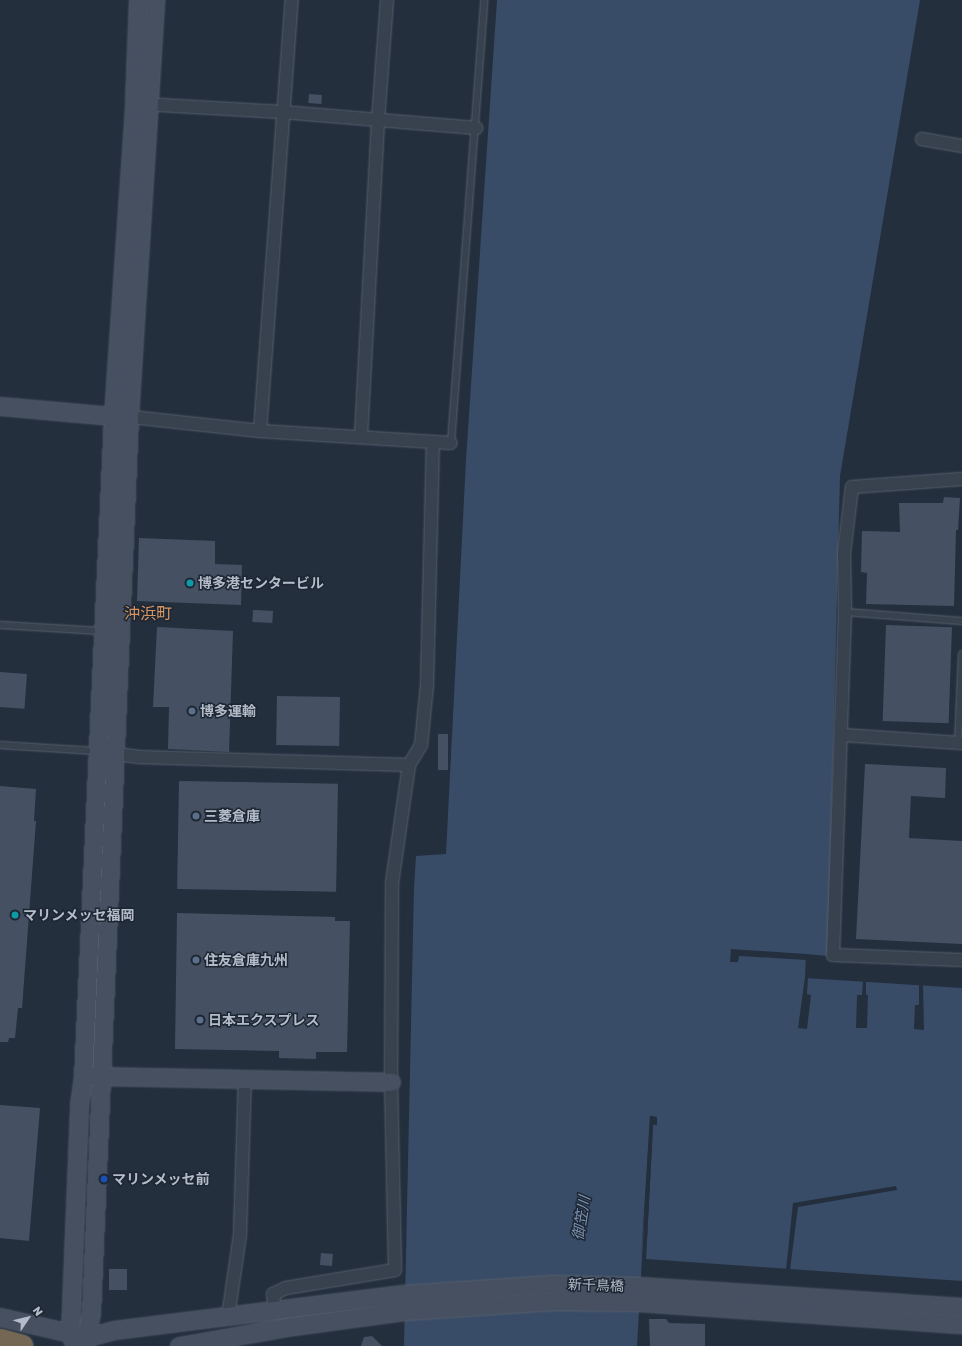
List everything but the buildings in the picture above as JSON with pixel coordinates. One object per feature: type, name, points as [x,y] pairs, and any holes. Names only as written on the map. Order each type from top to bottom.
[{"type":"highway","points":[[0,1341],[23,1346]]},
{"type":"street","points":[[138,0],[142,104]]},
{"type":"street","points":[[79,1341],[91,1314],[116,756],[113,632],[121,416],[142,104],[155,0]]},
{"type":"street","points":[[260,431],[282,112],[292,0]]},
{"type":"street","points":[[361,436],[378,120],[387,0]]},
{"type":"street","points":[[142,104],[282,112],[476,128]]},
{"type":"street","points":[[922,138],[962,146]]},
{"type":"street","points":[[0,406],[121,416],[260,431],[361,436],[451,443]]},
{"type":"street","points":[[275,1312],[273,1294],[286,1288],[395,1270],[391,1082],[392,883],[409,765],[421,745],[427,685],[433,442]]},
{"type":"street","points":[[962,479],[852,487],[844,553],[845,612],[833,955],[962,960]]},
{"type":"street","points":[[79,1341],[79,1105],[83,1077],[98,751],[113,632]]},
{"type":"street","points":[[841,735],[960,743]]},
{"type":"street","points":[[98,751],[116,756],[409,765]]},
{"type":"street","points":[[83,1077],[102,1075],[391,1082]]},
{"type":"street","points":[[228,1317],[240,1234],[245,1078]]},
{"type":"street","name":"新千鳥橋","points":[[79,1341],[114,1330],[275,1312],[347,1301],[465,1288],[553,1284],[846,1307]]},
{"type":"street","name":"新千鳥橋","points":[[179,1346],[349,1318],[458,1306],[553,1302],[638,1302],[846,1307]]},
{"type":"street","points":[[846,1307],[962,1307]]},
{"type":"street","points":[[846,1307],[962,1324]]},
{"type":"street","points":[[0,1317],[79,1341]]},
{"type":"lane","points":[[451,443],[476,128],[484,0]]},
{"type":"lane","points":[[845,612],[962,621]]},
{"type":"lane","points":[[0,625],[113,632]]},
{"type":"lane","points":[[960,743],[962,654]]},
{"type":"lane","points":[[0,745],[98,751]]},
{"type":"water","name":"御笠川","points":[[497,0],[920,0],[840,476],[828,956],[806,954],[805,978],[962,988],[962,1281],[646,1259],[653,1125],[657,1125],[657,1117],[650,1116],[637,1346],[404,1346],[414,888],[416,856],[446,854],[466,460]]},
{"type":"pier","points":[[731,949],[806,954],[806,960],[739,956],[738,962],[730,962]]},
{"type":"pier","points":[[805,977],[808,977],[807,994],[811,995],[807,1029],[798,1028]]},
{"type":"pier","points":[[863,981],[866,981],[866,995],[868,995],[867,1028],[856,1028],[857,995],[862,995]]},
{"type":"pier","points":[[919,984],[923,984],[924,1030],[914,1029],[915,1005],[919,1005]]},
{"type":"pier","points":[[650,1116],[657,1117],[657,1125],[653,1125],[646,1259],[650,1150],[641,1259]]},
{"type":"pier","points":[[896,1186],[897,1190],[798,1207],[790,1270],[786,1270],[793,1203]]},
{"type":"place","name":"博多港センタービル","points":[[190,583]]},
{"type":"place","name":"博多運輸","points":[[192,711]]},
{"type":"place","name":"三菱倉庫","points":[[196,816]]},
{"type":"place","name":"マリンメッセ福岡","points":[[15,915]]},
{"type":"place","name":"住友倉庫九州","points":[[196,960]]},
{"type":"place","name":"日本エクスプレス","points":[[200,1020]]},
{"type":"place","name":"マリンメッセ前","points":[[104,1179]]},
{"type":"district","name":"沖浜町","points":[[148,613]]}]
